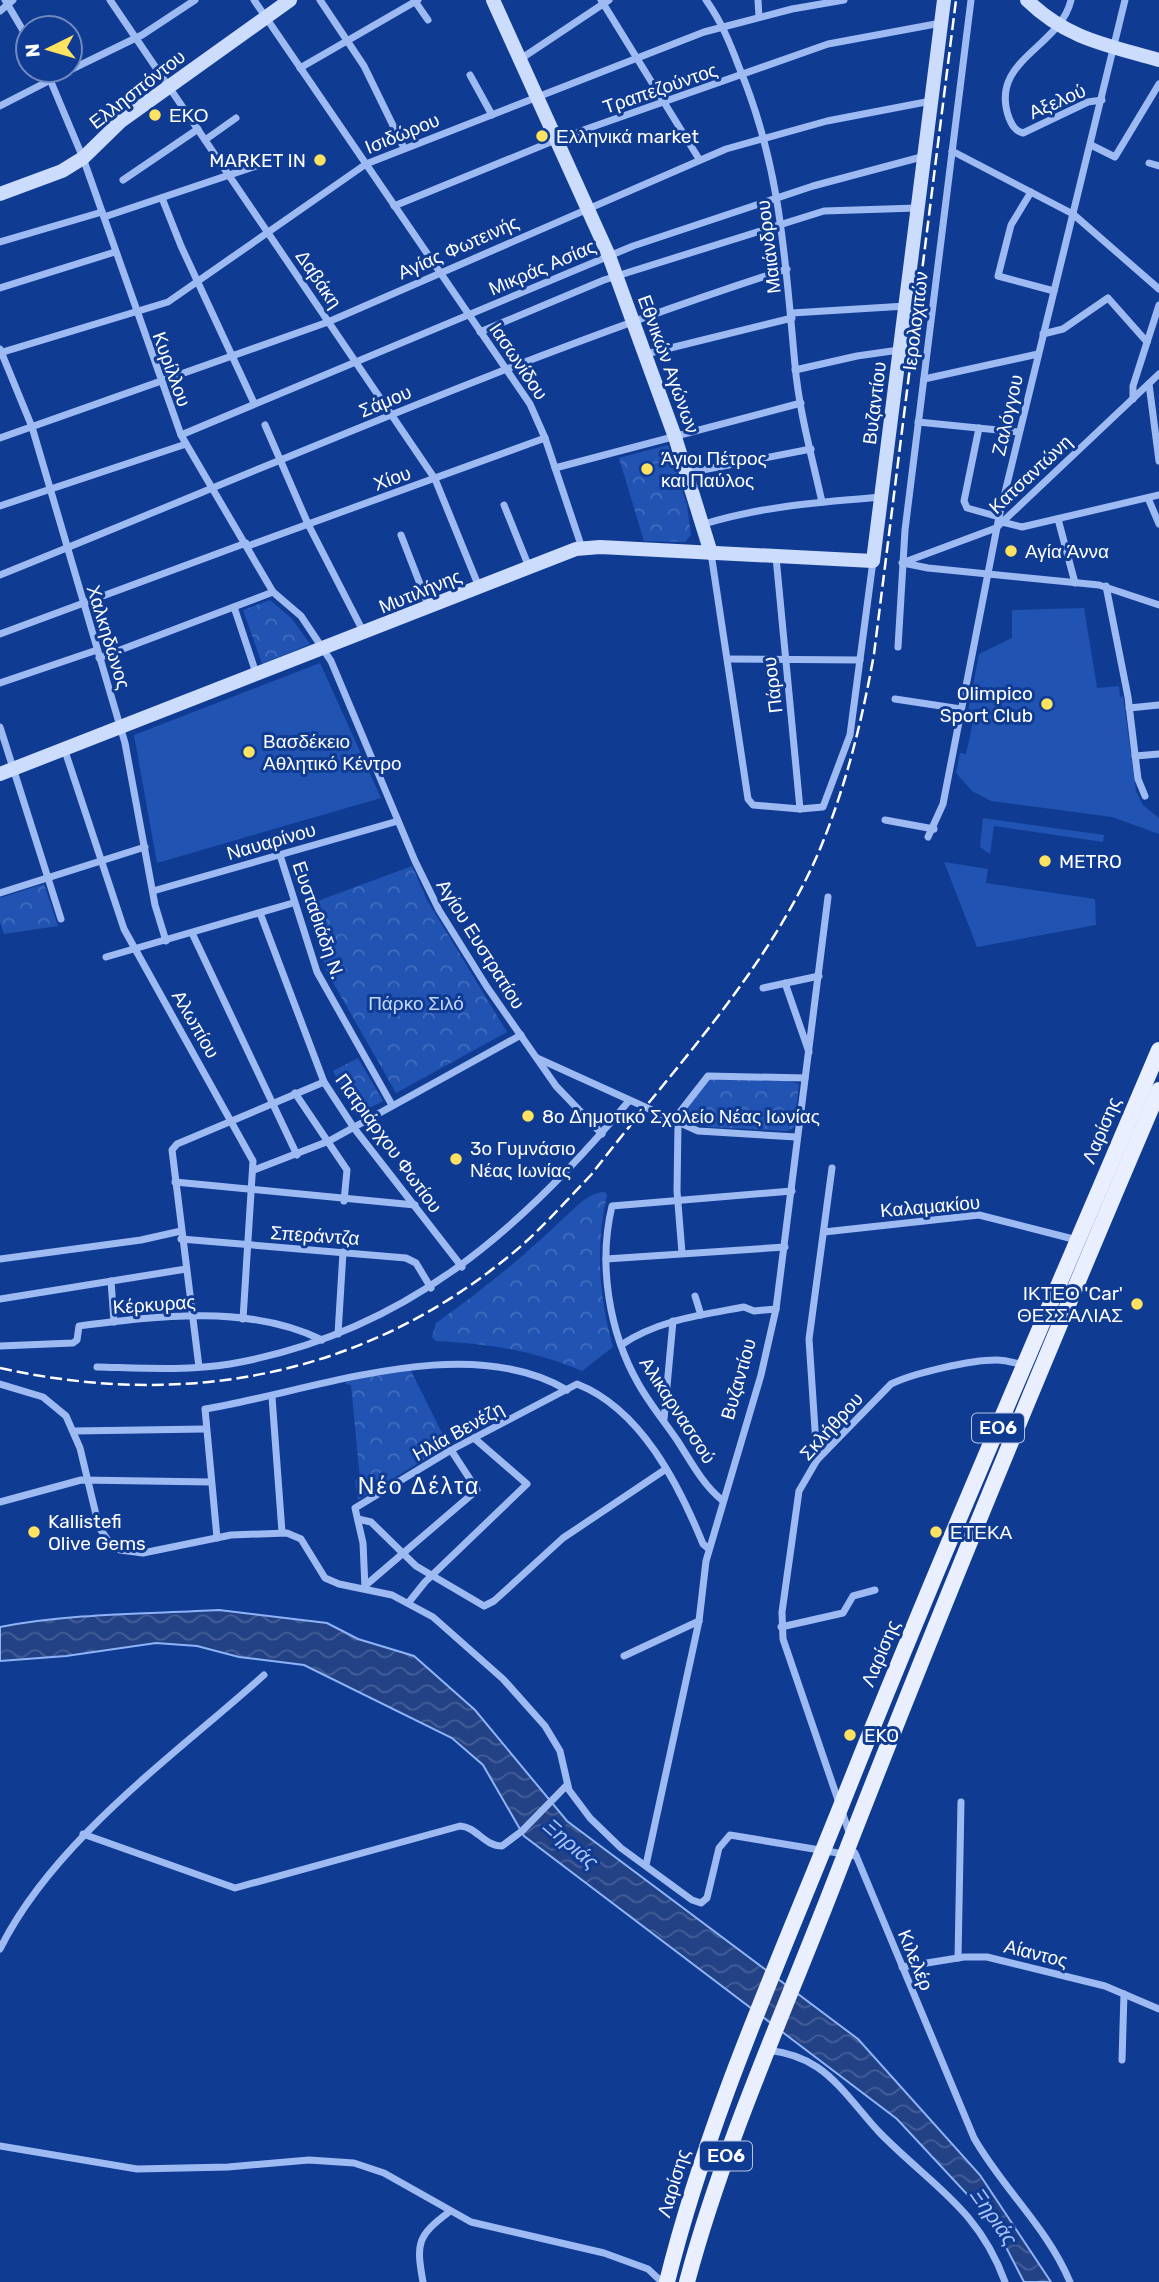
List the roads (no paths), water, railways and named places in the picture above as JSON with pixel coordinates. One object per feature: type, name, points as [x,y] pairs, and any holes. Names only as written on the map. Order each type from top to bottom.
[{"type":"main road","name":"Λαρίσης","points":[[667,2282],[708,2143],[753,2022],[1024,1365],[1159,1050]]},
{"type":"main road","name":"Λαρίσης","points":[[687,2282],[727,2154],[773,2032],[850,1850],[954,1580],[1159,1090]]},
{"type":"street","name":"Δαβάκη","points":[[110,0],[435,479],[480,588]]},
{"type":"street","points":[[84,63],[136,38],[195,0]]},
{"type":"street","name":"Ιασωνίδου","points":[[254,0],[531,407],[545,438],[582,548]]},
{"type":"street","name":"Ελλησπόντου","points":[[0,194],[62,170],[83,158],[114,127],[290,0]]},
{"type":"street","points":[[320,0],[368,73],[404,148]]},
{"type":"street","name":"Εθνικών Αγώνων","points":[[493,0],[522,58],[609,256],[646,354],[704,524],[711,553],[750,803],[800,810]]},
{"type":"street","name":"Μαιάνδρου","points":[[706,0],[723,26],[743,76],[764,137],[779,198],[795,370],[822,502]]},
{"type":"street","points":[[758,0],[759,17]]},
{"type":"street","name":"Ισιδώρου","points":[[1,351],[168,302],[366,164],[404,148],[637,56],[723,26],[844,0]]},
{"type":"street","name":"Βυζαντίου","points":[[800,810],[823,807],[848,743],[882,497],[944,0]]},
{"type":"street","name":"Ιερολοχιτών","points":[[898,647],[902,563],[971,0]]},
{"type":"street","points":[[1027,0],[1059,27],[1159,60]]},
{"type":"street","name":"Αξελού","points":[[1072,0],[1059,27],[1028,55],[1004,86],[1004,102],[1012,125],[1025,133],[1088,102],[1102,100]]},
{"type":"street","name":"Ζαλόγγου","points":[[928,837],[934,829],[943,804],[986,574],[1125,0]]},
{"type":"street","points":[[0,11],[9,1]]},
{"type":"street","points":[[300,68],[347,38],[416,1],[428,20]]},
{"type":"street","points":[[522,58],[604,1],[699,159]]},
{"type":"street","name":"Τραπεζούντος","points":[[394,206],[558,139],[832,43],[942,23]]},
{"type":"street","points":[[470,75],[492,115]]},
{"type":"street","points":[[0,106],[42,84]]},
{"type":"street","name":"Κυρίλλου","points":[[53,84],[83,158],[160,382],[181,435],[273,592],[301,616],[324,649]]},
{"type":"street","points":[[1091,145],[1115,157],[1159,84]]},
{"type":"street","name":"Αγίας Φωτεινής","points":[[0,438],[235,357],[328,321],[699,159],[764,137],[932,101]]},
{"type":"street","points":[[205,141],[236,118]]},
{"type":"street","points":[[122,180],[198,130]]},
{"type":"street","points":[[952,151],[1073,214],[1159,289]]},
{"type":"street","name":"Μικράς Ασίας","points":[[181,435],[609,256],[779,198],[926,155]]},
{"type":"street","points":[[0,242],[162,198],[268,162]]},
{"type":"street","points":[[1149,163],[1159,166]]},
{"type":"street","points":[[1031,192],[1012,225],[998,276],[1054,291]]},
{"type":"street","points":[[162,198],[254,403]]},
{"type":"street","points":[[480,332],[617,276],[824,211],[919,208]]},
{"type":"street","points":[[0,288],[115,252]]},
{"type":"street","name":"Σάμου","points":[[0,575],[505,368],[787,269]]},
{"type":"street","points":[[1043,334],[1063,329],[1108,298],[1147,342]]},
{"type":"street","points":[[1133,399],[1133,386],[1159,305]]},
{"type":"street","points":[[646,354],[792,316],[906,306]]},
{"type":"street","points":[[795,370],[900,350]]},
{"type":"street","name":"Χαλκηδώνος","points":[[1,351],[32,427],[121,729],[153,891],[166,941]]},
{"type":"street","points":[[924,379],[1038,354]]},
{"type":"street","name":"Κατσαντώνη","points":[[902,563],[999,522],[1159,374]]},
{"type":"street","points":[[1149,384],[1155,401],[1159,461]]},
{"type":"street","points":[[555,468],[801,403]]},
{"type":"street","points":[[918,422],[1019,432]]},
{"type":"street","points":[[265,425],[308,524],[364,634]]},
{"type":"street","points":[[979,428],[964,501],[967,508],[999,522],[1016,527],[1159,495]]},
{"type":"street","name":"Χίου","points":[[0,635],[545,438]]},
{"type":"street","points":[[0,506],[186,444]]},
{"type":"street","points":[[687,473],[811,449]]},
{"type":"street","points":[[704,524],[744,511],[882,497]]},
{"type":"street","points":[[1148,498],[1159,524]]},
{"type":"street","points":[[504,505],[529,568]]},
{"type":"street","points":[[1058,519],[1075,583]]},
{"type":"street","points":[[401,535],[429,608]]},
{"type":"street","name":"Μυτιλήνης","points":[[7,772],[582,548],[873,561]]},
{"type":"street","name":"Πάρου","points":[[776,557],[800,810]]},
{"type":"street","points":[[902,563],[1105,586],[1159,606]]},
{"type":"street","points":[[1105,586],[1144,796]]},
{"type":"street","points":[[0,683],[98,654],[273,592]]},
{"type":"street","points":[[234,607],[257,676]]},
{"type":"street","name":"Αγίου Ευστρατίου","points":[[324,649],[340,679],[398,821],[439,910],[536,1058],[566,1098],[602,1133]]},
{"type":"street","points":[[728,659],[860,660]]},
{"type":"street","points":[[895,699],[961,709]]},
{"type":"street","points":[[1129,708],[1159,705]]},
{"type":"street","points":[[0,727],[7,772],[61,919]]},
{"type":"street","name":"Αλωπίου","points":[[65,751],[120,920],[253,1161],[243,1319]]},
{"type":"street","points":[[1135,756],[1159,754]]},
{"type":"street","points":[[885,820],[934,829]]},
{"type":"street","name":"Ναυαρίνου","points":[[153,891],[398,821]]},
{"type":"street","points":[[2,893],[145,847]]},
{"type":"street","name":"Ευσταθιάδη Ν.","points":[[280,855],[317,972],[392,1105]]},
{"type":"street","name":"Βυζαντίου","points":[[646,1865],[699,1621],[709,1549],[761,1376],[776,1309],[828,897]]},
{"type":"street","points":[[106,957],[293,903]]},
{"type":"street","name":"Πατριάρχου Φωτίου","points":[[260,913],[324,1082],[354,1128],[462,1267]]},
{"type":"street","points":[[192,933],[297,1154]]},
{"type":"street","points":[[763,988],[820,976]]},
{"type":"street","points":[[785,983],[810,1055]]},
{"type":"street","points":[[254,1170],[329,1141],[521,1035]]},
{"type":"street","points":[[536,1058],[628,1102],[706,1133],[796,1137]]},
{"type":"street","points":[[682,1252],[675,1122],[705,1079],[712,1075],[805,1078]]},
{"type":"street","points":[[199,1367],[195,1316],[181,1235],[174,1147],[324,1082]]},
{"type":"street","points":[[295,1093],[347,1170],[344,1201]]},
{"type":"street","points":[[97,1367],[199,1367],[240,1362],[338,1334],[432,1288],[462,1267],[541,1198],[628,1102]]},
{"type":"street","points":[[817,1460],[809,1350],[832,1168]]},
{"type":"street","points":[[175,1182],[344,1201],[415,1205]]},
{"type":"street","points":[[678,1201],[792,1191]]},
{"type":"street","name":"Αλικαρνασσού","points":[[678,1201],[612,1206],[606,1259],[610,1303],[621,1345],[639,1385],[708,1486],[722,1500]]},
{"type":"street","name":"Καλαμακίου","points":[[824,1232],[979,1215],[1077,1240]]},
{"type":"street","name":"Σπεράντζα","points":[[0,1259],[181,1235],[248,1245],[410,1259],[416,1263],[432,1288]]},
{"type":"street","points":[[606,1259],[785,1247]]},
{"type":"street","points":[[338,1334],[343,1252]]},
{"type":"street","points":[[0,1299],[186,1269]]},
{"type":"street","points":[[111,1281],[114,1322]]},
{"type":"street","points":[[695,1296],[701,1315]]},
{"type":"street","points":[[621,1345],[649,1328],[673,1321],[744,1307],[754,1311],[776,1309]]},
{"type":"street","name":"Κέρκυρας","points":[[0,1346],[73,1343],[79,1326],[195,1316],[243,1319],[296,1328],[322,1340]]},
{"type":"street","points":[[664,1420],[673,1321]]},
{"type":"street","name":"Σκλήθρου","points":[[781,1627],[797,1496],[817,1460],[897,1381],[982,1362],[1001,1360],[1024,1365]]},
{"type":"street","points":[[217,1538],[204,1410],[417,1366],[483,1364],[532,1374],[567,1390]]},
{"type":"street","points":[[0,1384],[47,1399],[61,1409],[74,1431],[99,1527],[107,1540],[120,1550],[143,1552],[250,1532],[282,1532],[300,1539],[325,1578],[339,1584],[365,1586],[409,1602],[460,1638],[522,1697],[558,1746],[567,1785],[581,1807],[621,1848],[686,1896],[701,1903],[707,1898],[721,1842],[730,1835],[823,1850],[850,1850]]},
{"type":"street","name":"Ηλία Βενέζη","points":[[358,1519],[355,1508],[474,1438],[577,1384],[601,1396],[620,1412],[667,1469]]},
{"type":"street","points":[[272,1397],[282,1532]]},
{"type":"street","points":[[74,1431],[205,1429]]},
{"type":"street","points":[[409,1602],[431,1576],[527,1484],[474,1438]]},
{"type":"street","points":[[365,1586],[477,1490],[451,1451]]},
{"type":"street","points":[[365,1586],[358,1519],[371,1522],[401,1554],[431,1576],[481,1605],[494,1601],[570,1532],[667,1469],[703,1544],[709,1549]]},
{"type":"street","points":[[0,1502],[68,1482],[88,1480],[211,1482]]},
{"type":"street","points":[[781,1627],[843,1613],[853,1596],[875,1590]]},
{"type":"street","points":[[624,1656],[699,1621]]},
{"type":"street","name":"Κιλελέρ","points":[[781,1627],[793,1678],[841,1807],[850,1850],[974,2138],[997,2175],[1038,2224],[1070,2282]]},
{"type":"street","points":[[0,1949],[21,1914],[83,1834],[264,1675]]},
{"type":"street","points":[[83,1834],[235,1888],[452,1828],[468,1827],[490,1844],[499,1846],[510,1842],[567,1785]]},
{"type":"street","points":[[958,1958],[961,1802]]},
{"type":"street","name":"Αίαντος","points":[[902,1967],[958,1958],[1003,1960],[1105,1986],[1159,2009]]},
{"type":"street","points":[[1122,2060],[1124,1994]]},
{"type":"street","points":[[766,2050],[790,2054],[819,2068],[890,2143],[975,2222],[991,2248],[1005,2282]]},
{"type":"street","points":[[0,2146],[137,2169],[309,2160],[354,2163],[392,2177],[449,2212],[478,2224],[604,2252],[648,2269],[662,2282]]},
{"type":"street","points":[[423,2282],[418,2243],[425,2231],[449,2212]]},
{"type":"water","name":"Ξηριάς","points":[[219,1610],[327,1623],[358,1639],[414,1656],[475,1710],[567,1821],[858,2039],[980,2175],[1051,2282],[1024,2282],[993,2222],[897,2119],[524,1836],[483,1765],[452,1738],[304,1665],[239,1657],[197,1646],[156,1643],[66,1656],[0,1661],[0,1627],[82,1617]]},
{"type":"railway","points":[[0,1368],[69,1380],[136,1385],[203,1383],[268,1373],[331,1356],[392,1331],[451,1298],[508,1257],[540,1228],[591,1175],[746,978],[799,894],[820,849],[845,777],[864,704],[874,654],[956,0]]},
{"type":"place","name":"ΕΚΟ","points":[[155,115]]},
{"type":"place","name":"Ελληνικά market","points":[[542,136]]},
{"type":"place","name":"MARKET IN","points":[[320,160]]},
{"type":"place","name":"Άγιοι Πέτρος και Παύλος","points":[[647,469]]},
{"type":"place","name":"Αγία Άννα","points":[[1011,551]]},
{"type":"place","name":"Olimpico Sport Club","points":[[1047,704]]},
{"type":"place","name":"Βασδέκειο Αθλητικό Κέντρο","points":[[249,752]]},
{"type":"place","name":"METRO","points":[[1045,861]]},
{"type":"place","name":"8ο Δημοτικό Σχολείο Νέας Ιωνίας","points":[[528,1116]]},
{"type":"place","name":"3ο Γυμνάσιο Νέας Ιωνίας","points":[[456,1159]]},
{"type":"place","name":"ΙΚΤΕΟ 'Car' ΘΕΣΣΑΛΙΑΣ","points":[[1137,1304]]},
{"type":"place","name":"Kallistefi Olive Gems","points":[[34,1532]]},
{"type":"place","name":"ΕΤΕΚΑ","points":[[936,1532]]},
{"type":"place","name":"EKO","points":[[850,1735]]},
{"type":"district","name":"Νέο Δέλτα","points":[[419,1486]]},
{"type":"park label","name":"Πάρκο Σιλό","points":[[416,1003]]}]
